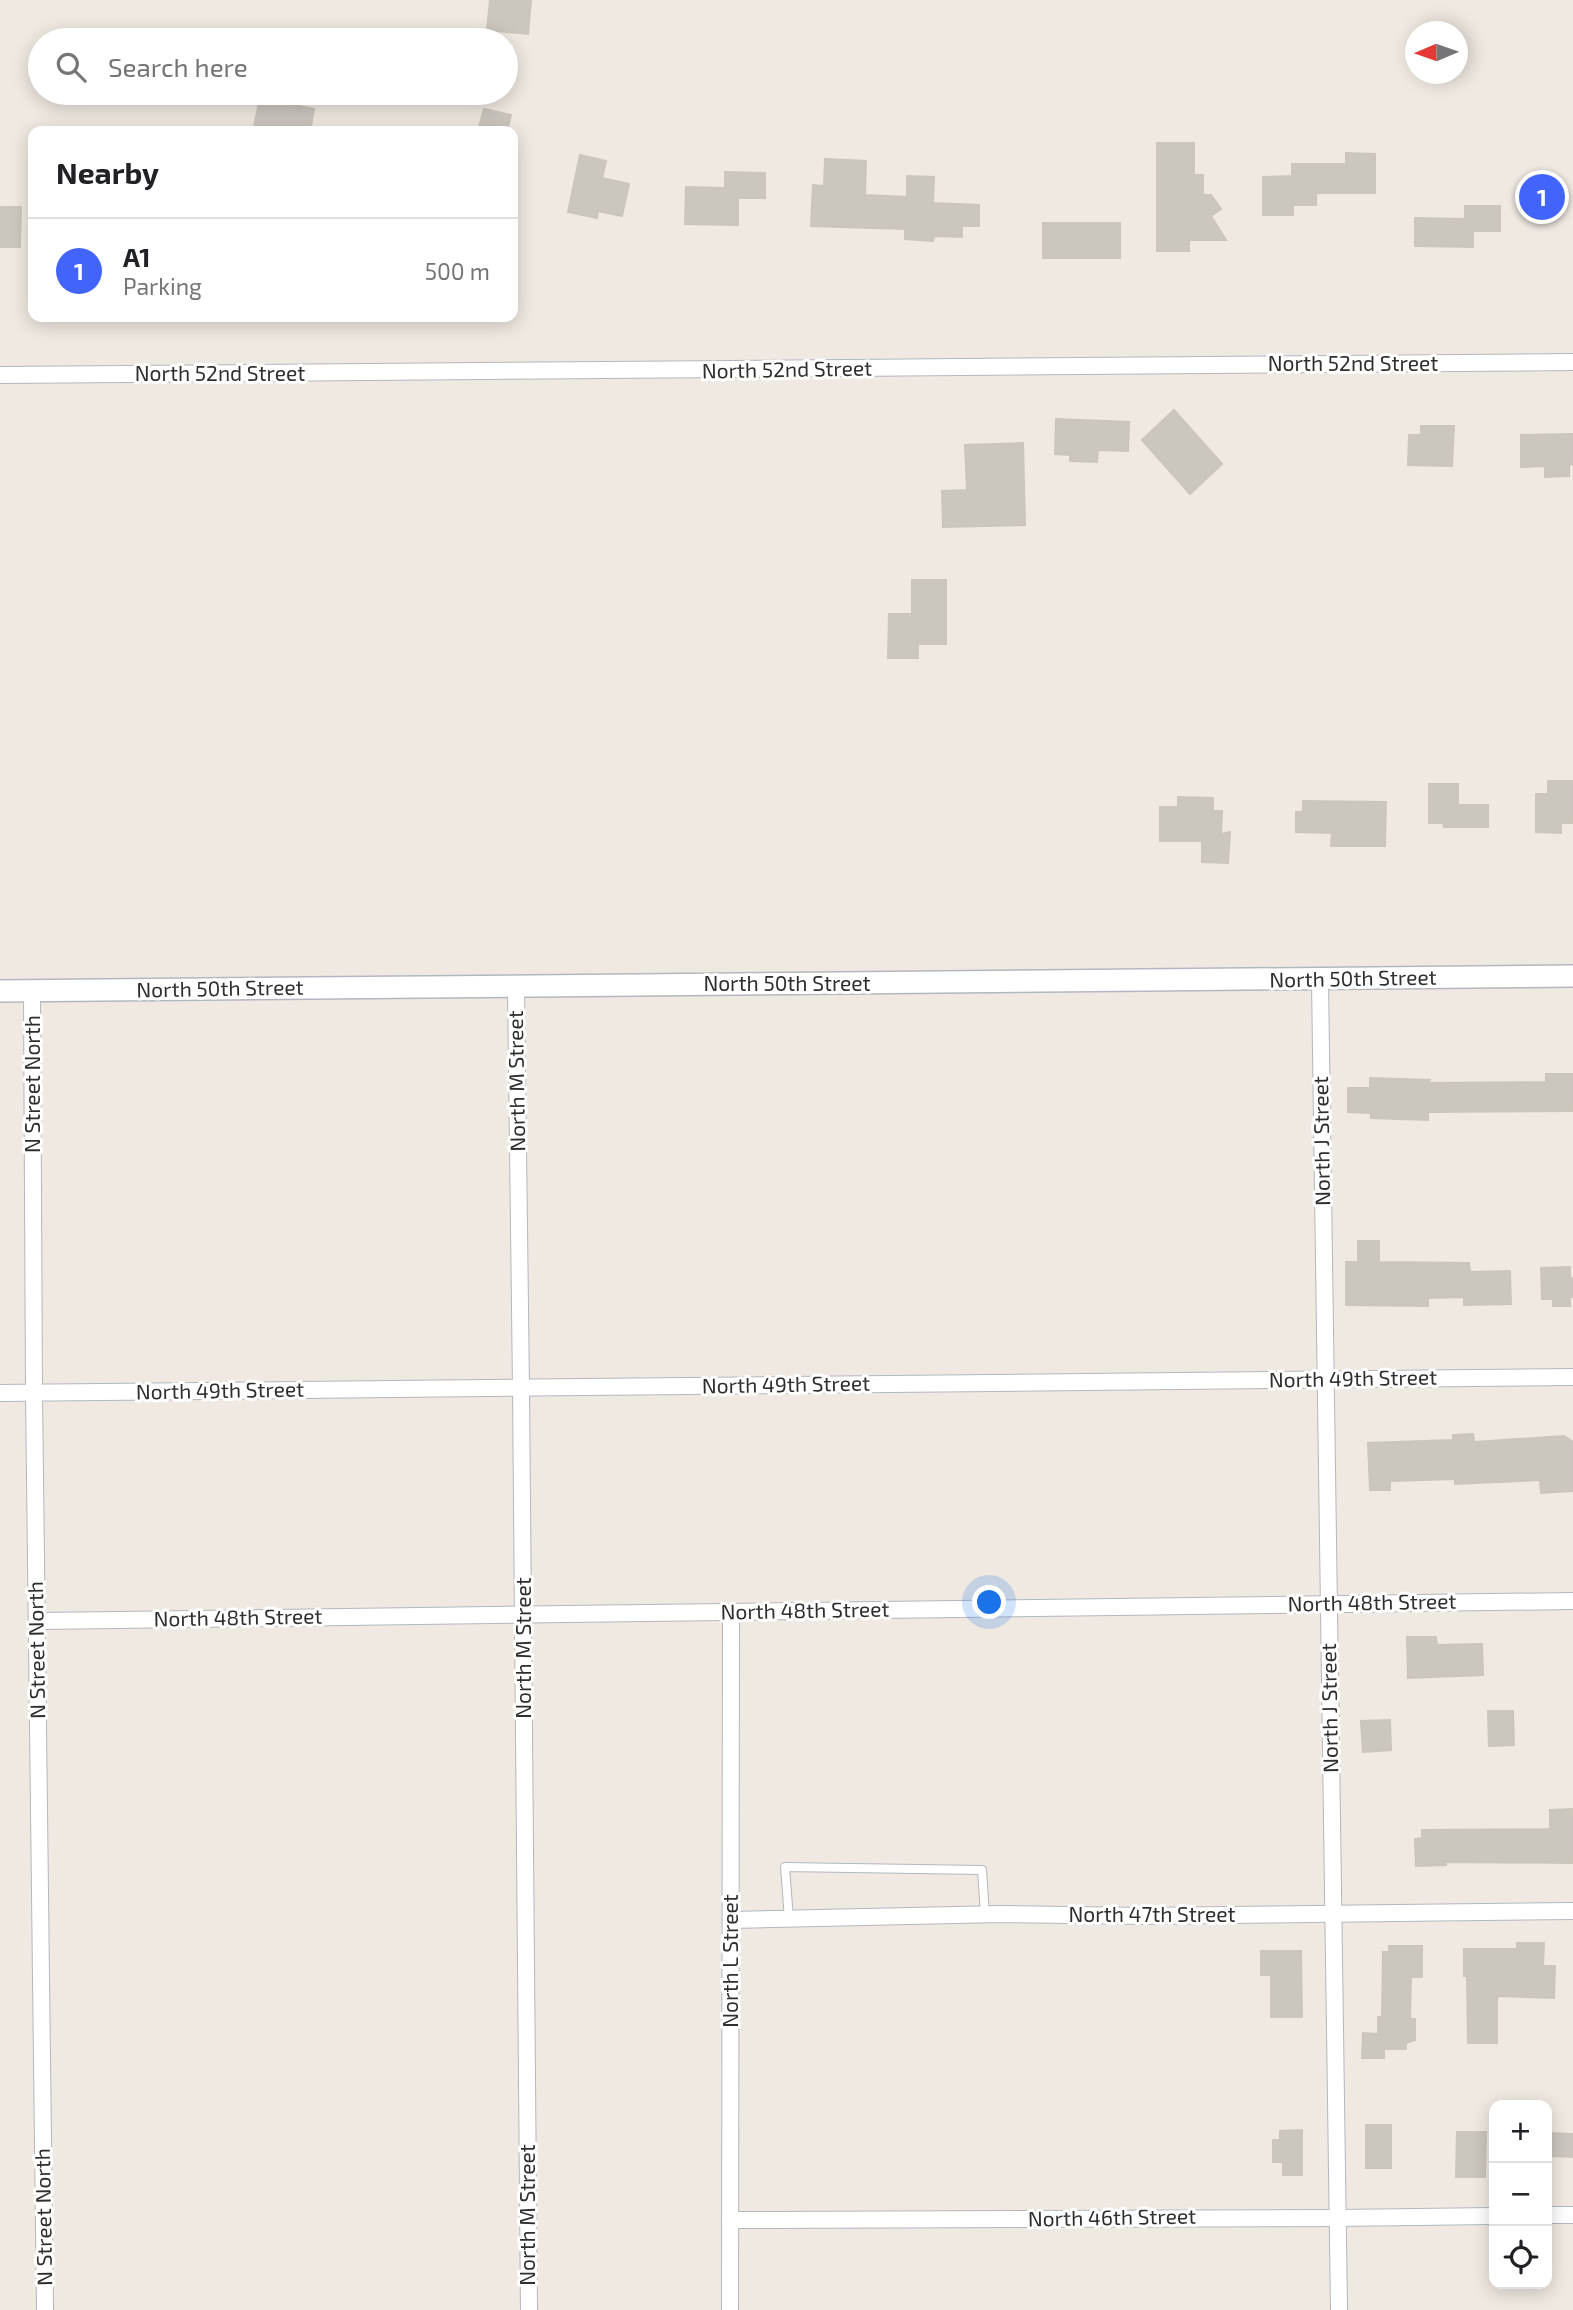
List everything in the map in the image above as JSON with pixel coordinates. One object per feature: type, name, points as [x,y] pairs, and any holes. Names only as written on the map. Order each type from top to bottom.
[{"type":"street","name":"North 52nd Street","points":[[0,376],[1573,362]]},
{"type":"street","name":"North 50th Street","points":[[0,991],[1573,976]]},
{"type":"street","name":"North J Street","points":[[1320,980],[1339,2310]]},
{"type":"street","name":"North M Street","points":[[516,986],[529,2310]]},
{"type":"street","name":"N Street North","points":[[33,991],[34,1393],[45,2310]]},
{"type":"street","name":"North 49th Street","points":[[0,1393],[1573,1377]]},
{"type":"street","name":"North 48th Street","points":[[37,1621],[1573,1601]]},
{"type":"street","name":"North L Street","points":[[730,2310],[731,1612]]},
{"type":"street","name":"North 47th Street","points":[[731,1920],[985,1915],[1573,1911]]},
{"type":"street","points":[[1552,2215],[1573,2215]]},
{"type":"street","name":"North 46th Street","points":[[730,2220],[1489,2216]]},
{"type":"lane","points":[[789,1919],[785,1867],[982,1870],[985,1915]]},
{"type":"building","points":[[490,0],[531,0],[528,34],[518,33],[518,28],[487,28]]},
{"type":"building","points":[[259,105],[294,105],[314,109],[311,126],[254,126]]},
{"type":"building","points":[[484,109],[511,115],[508,126],[479,126]]},
{"type":"building","points":[[1157,143],[1194,143],[1194,175],[1203,175],[1203,195],[1211,195],[1221,209],[1211,216],[1226,240],[1189,240],[1189,251],[1157,251]]},
{"type":"building","points":[[1346,153],[1375,154],[1375,193],[1316,193],[1316,205],[1293,205],[1293,215],[1263,215],[1263,177],[1292,176],[1292,164],[1346,164]]},
{"type":"building","points":[[580,155],[606,161],[602,178],[629,184],[622,216],[598,211],[597,218],[568,212]]},
{"type":"building","points":[[825,159],[866,161],[865,195],[907,197],[907,176],[934,177],[933,203],[979,205],[979,226],[962,226],[962,237],[934,236],[933,241],[905,239],[905,229],[811,226],[813,185],[824,186]]},
{"type":"building","points":[[725,172],[765,173],[765,198],[738,198],[738,225],[685,224],[686,187],[725,188]]},
{"type":"building","points":[[1465,206],[1500,206],[1500,231],[1473,231],[1473,247],[1415,246],[1415,218],[1465,219]]},
{"type":"building","points":[[0,207],[21,207],[20,247],[0,247]]},
{"type":"building","points":[[1043,223],[1120,223],[1120,258],[1043,258]]},
{"type":"building","points":[[1174,410],[1222,464],[1190,494],[1142,440]]},
{"type":"building","points":[[1056,419],[1129,422],[1128,451],[1098,450],[1097,462],[1070,461],[1070,455],[1055,454]]},
{"type":"building","points":[[1421,426],[1454,426],[1452,466],[1408,465],[1409,435],[1421,435]]},
{"type":"building","points":[[1573,434],[1573,464],[1569,465],[1569,476],[1545,477],[1545,466],[1521,467],[1521,435]]},
{"type":"building","points":[[1023,443],[1025,525],[943,527],[942,491],[967,490],[965,445]]},
{"type":"building","points":[[912,580],[946,580],[946,644],[918,644],[918,658],[888,658],[889,614],[912,614]]},
{"type":"building","points":[[1548,781],[1573,781],[1573,823],[1561,823],[1561,833],[1536,832],[1536,794],[1548,794]]},
{"type":"building","points":[[1429,784],[1458,784],[1458,805],[1488,805],[1488,827],[1444,827],[1443,823],[1429,823]]},
{"type":"building","points":[[1178,797],[1213,798],[1213,811],[1222,811],[1221,834],[1230,832],[1228,863],[1202,862],[1202,841],[1160,841],[1160,807],[1178,807]]},
{"type":"building","points":[[1303,801],[1386,802],[1385,846],[1331,846],[1332,833],[1296,832],[1296,812],[1303,812]]},
{"type":"building","points":[[1546,1074],[1573,1074],[1573,1111],[1428,1112],[1428,1120],[1371,1118],[1371,1113],[1348,1112],[1348,1088],[1370,1088],[1370,1078],[1430,1080],[1429,1083],[1546,1082]]},
{"type":"building","points":[[1358,1241],[1379,1241],[1379,1262],[1469,1263],[1470,1272],[1510,1271],[1511,1304],[1464,1305],[1464,1297],[1428,1298],[1428,1306],[1346,1305],[1346,1262],[1358,1262]]},
{"type":"building","points":[[1570,1267],[1573,1297],[1570,1297],[1570,1306],[1553,1306],[1553,1299],[1542,1299],[1541,1268]]},
{"type":"building","points":[[1473,1434],[1474,1442],[1564,1436],[1573,1442],[1573,1491],[1541,1493],[1540,1480],[1455,1484],[1455,1479],[1390,1481],[1390,1490],[1370,1490],[1368,1443],[1453,1440],[1453,1435]]},
{"type":"building","points":[[1407,1637],[1436,1637],[1437,1645],[1482,1644],[1483,1675],[1408,1678]]},
{"type":"building","points":[[1488,1711],[1513,1711],[1514,1745],[1489,1746]]},
{"type":"building","points":[[1390,1720],[1391,1750],[1363,1752],[1361,1721]]},
{"type":"building","points":[[1573,1809],[1573,1863],[1445,1862],[1446,1865],[1416,1866],[1415,1839],[1422,1838],[1422,1830],[1550,1829],[1550,1810]]},
{"type":"building","points":[[1517,1943],[1544,1943],[1543,1966],[1555,1966],[1554,1998],[1497,1996],[1497,2043],[1468,2043],[1464,1949],[1517,1949]]},
{"type":"building","points":[[1389,1946],[1422,1946],[1422,1977],[1411,1977],[1410,2019],[1415,2019],[1415,2040],[1406,2043],[1406,2049],[1384,2049],[1384,2058],[1362,2058],[1363,2033],[1378,2034],[1378,2017],[1382,2017],[1383,1952],[1389,1952]]},
{"type":"building","points":[[1261,1951],[1301,1951],[1302,2017],[1271,2017],[1271,1975],[1261,1975]]},
{"type":"building","points":[[1366,2125],[1391,2125],[1391,2168],[1366,2168]]},
{"type":"building","points":[[1302,2130],[1302,2175],[1283,2175],[1283,2162],[1273,2162],[1273,2140],[1280,2140],[1280,2131]]},
{"type":"building","points":[[1457,2132],[1486,2132],[1485,2177],[1456,2177]]},
{"type":"building","points":[[1552,2133],[1573,2134],[1573,2157],[1552,2156]]},
{"type":"place","name":"A1","points":[[1542,197]]}]
